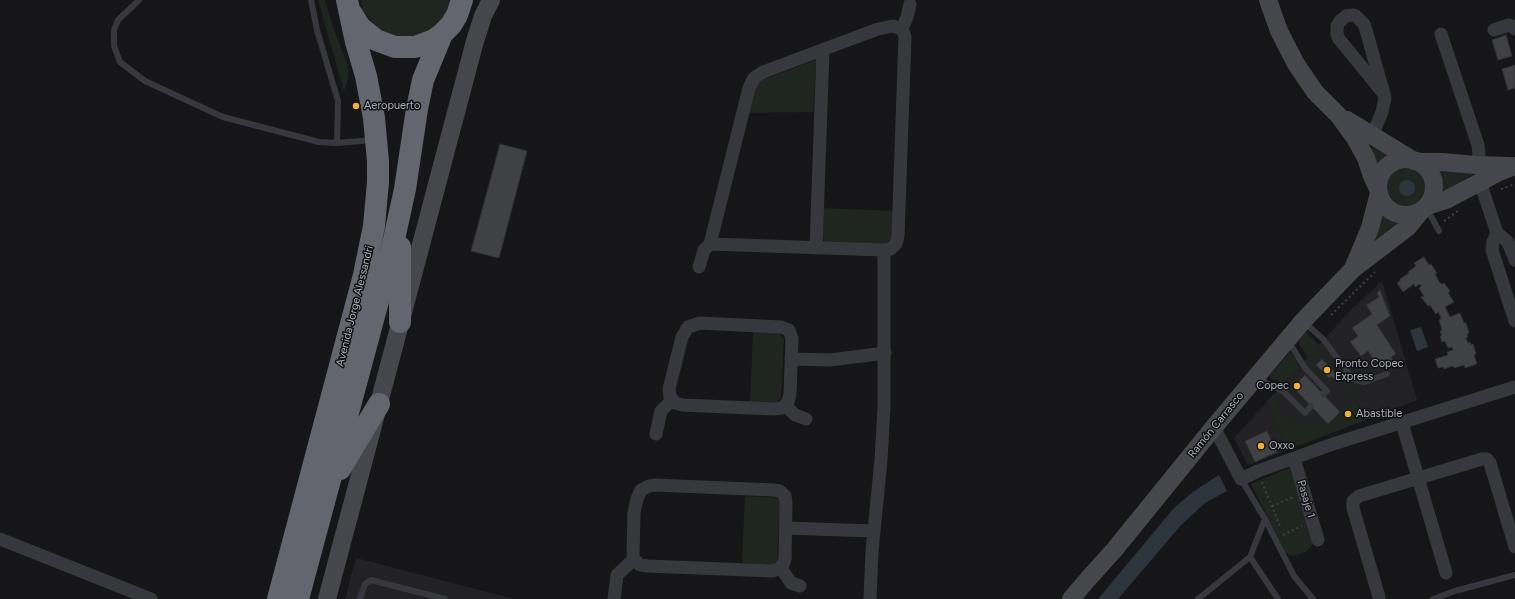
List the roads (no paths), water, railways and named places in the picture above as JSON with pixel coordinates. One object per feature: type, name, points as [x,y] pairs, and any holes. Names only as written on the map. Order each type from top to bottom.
[{"type":"highway","name":"Avenida Jorge Alessandri","points":[[348,5],[354,18],[367,34],[385,44],[395,47],[415,47],[430,42],[442,34],[451,25],[458,15],[462,0]]},
{"type":"highway","name":"Avenida Jorge Alessandri","points":[[278,599],[370,251],[376,204],[378,175],[376,140],[370,97],[348,5]]},
{"type":"highway","name":"Avenida Jorge Alessandri","points":[[298,599],[391,253],[400,215],[423,80],[442,34]]},
{"type":"highway","points":[[400,215],[400,322]]},
{"type":"highway","points":[[327,490],[379,404]]},
{"type":"main road","points":[[327,599],[475,40],[483,16],[491,0]]},
{"type":"main road","points":[[1268,0],[1279,31],[1296,64],[1315,92],[1339,116],[1355,138],[1366,158],[1384,204],[1393,212],[1410,215],[1446,200],[1480,181],[1515,166]]},
{"type":"main road","points":[[1339,116],[1428,169],[1434,185],[1433,196],[1424,208]]},
{"type":"main road","points":[[1366,158],[1372,136]]},
{"type":"main road","points":[[1379,191],[1380,177],[1383,172],[1391,164],[1402,160],[1416,162],[1441,162],[1480,181]]},
{"type":"main road","name":"Ramón Carrasco","points":[[1353,269],[1370,228],[1379,191]]},
{"type":"main road","name":"Ramón Carrasco","points":[[1071,599],[1116,549],[1288,338],[1309,326],[1353,269],[1408,227],[1424,208]]},
{"type":"main road","name":"Ramón Carrasco","points":[[1084,599],[1116,549]]},
{"type":"street","points":[[902,29],[910,4]]},
{"type":"street","points":[[1372,136],[1385,98],[1384,94],[1364,24],[1356,16],[1346,16],[1337,26],[1337,34],[1339,39],[1384,94]]},
{"type":"street","points":[[1494,30],[1509,25],[1515,29]]},
{"type":"street","points":[[699,267],[704,250],[710,244],[751,83],[763,72],[886,26],[896,26],[902,29],[905,37],[898,236],[896,244],[893,247],[884,250],[710,244]]},
{"type":"street","points":[[1441,34],[1478,145],[1480,181],[1497,233],[1508,242],[1515,260]]},
{"type":"street","points":[[816,248],[823,50]]},
{"type":"street","points":[[1497,233],[1493,242],[1492,250],[1515,321]]},
{"type":"street","points":[[870,599],[873,531],[883,432],[885,353],[884,250]]},
{"type":"street","points":[[700,323],[785,328],[792,336],[790,394],[788,402],[782,408],[774,409],[683,405],[675,403],[672,400],[669,389],[682,337],[685,329],[692,325],[700,323]]},
{"type":"street","points":[[791,359],[830,360],[885,353]]},
{"type":"street","points":[[1214,427],[1241,479],[1294,458],[1515,387]]},
{"type":"street","points":[[656,434],[661,411],[672,400]]},
{"type":"street","points":[[785,405],[795,415],[806,419]]},
{"type":"street","points":[[1402,423],[1446,573]]},
{"type":"street","name":"Pasaje 1","points":[[1294,458],[1318,540]]},
{"type":"street","points":[[1379,597],[1353,508],[1354,501],[1359,496],[1482,459],[1487,460],[1490,463],[1515,547]]},
{"type":"street","points":[[649,486],[777,490],[783,493],[786,499],[786,528],[785,559],[781,568],[773,570],[640,565],[634,559],[632,550],[634,512],[639,494],[649,486]]},
{"type":"street","points":[[786,528],[873,531]]},
{"type":"street","points":[[0,539],[151,599]]},
{"type":"street","points":[[614,599],[617,575],[634,559]]},
{"type":"street","points":[[781,568],[791,583],[800,586]]},
{"type":"lane","points":[[139,0],[118,20],[114,30],[114,46],[120,62],[145,82],[223,117],[319,142],[337,143],[376,140]]},
{"type":"lane","points":[[311,0],[317,30],[338,101],[337,143]]},
{"type":"lane","points":[[1424,208],[1438,228]]},
{"type":"lane","points":[[1309,326],[1324,340],[1353,379],[1364,382],[1387,374]]},
{"type":"lane","points":[[1288,338],[1305,368],[1327,391],[1323,394]]},
{"type":"lane","points":[[1255,377],[1283,391],[1305,413],[1311,406]]},
{"type":"lane","points":[[1241,479],[1265,519],[1294,576],[1313,599]]},
{"type":"lane","points":[[1198,599],[1250,557],[1265,519]]},
{"type":"lane","points":[[1250,557],[1278,599]]},
{"type":"lane","points":[[1433,599],[1455,591],[1515,575]]},
{"type":"lane","points":[[360,599],[365,584],[370,580],[445,599]]},
{"type":"place","name":"Aeropuerto","points":[[356,106]]},
{"type":"place","name":"Pronto Copec Express","points":[[1327,370]]},
{"type":"place","name":"Copec","points":[[1297,386]]},
{"type":"place","name":"Abastible","points":[[1348,414]]},
{"type":"place","name":"Oxxo","points":[[1261,446]]}]
